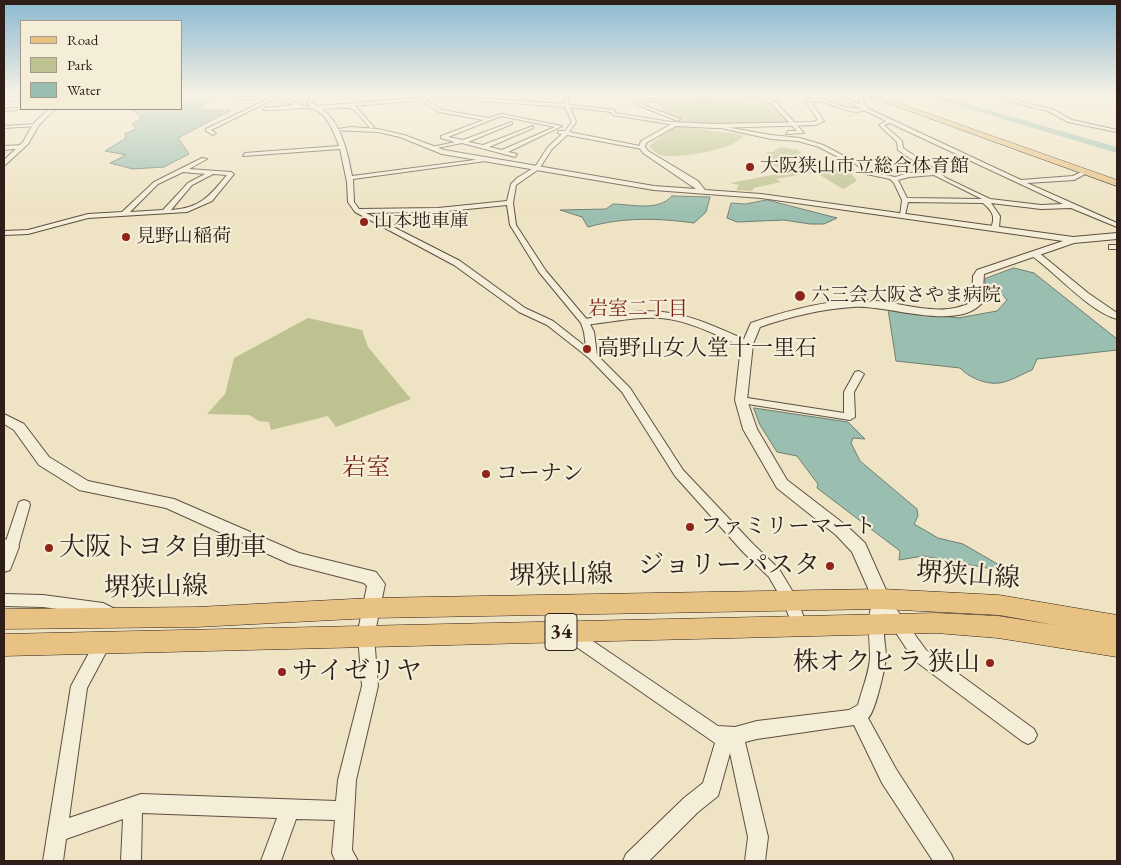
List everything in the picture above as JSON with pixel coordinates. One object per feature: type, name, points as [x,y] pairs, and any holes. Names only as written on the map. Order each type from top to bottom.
[{"type":"main road","points":[[979,134],[1117,183]]},
{"type":"main road","name":"堺狭山線","points":[[4,620],[197,617],[372,608],[881,599],[1000,605],[1095,620],[1117,626]]},
{"type":"main road","name":"堺狭山線","points":[[4,645],[887,625],[998,627],[1117,646]]},
{"type":"street","points":[[4,164],[23,146],[32,134]]},
{"type":"street","points":[[337,134],[352,191],[351,202],[357,211],[457,263],[522,310],[550,323],[592,356],[626,390],[679,473],[748,548],[774,573],[791,600],[800,628]]},
{"type":"street","points":[[396,134],[442,152],[654,188],[761,196],[902,214],[1073,240],[1116,243]]},
{"type":"street","points":[[451,134],[444,137],[515,155]]},
{"type":"street","points":[[434,148],[465,142],[483,134]]},
{"type":"street","points":[[484,147],[514,134]]},
{"type":"street","points":[[503,152],[542,134]]},
{"type":"street","points":[[564,134],[550,148],[537,168],[518,179],[513,185],[510,191],[510,203],[513,225],[543,272],[585,322],[589,332],[592,356]]},
{"type":"street","points":[[572,134],[642,148],[645,152],[695,183],[702,191]]},
{"type":"street","points":[[642,148],[645,139],[654,134]]},
{"type":"street","points":[[759,134],[798,139],[821,146],[844,158],[859,172],[895,179],[909,175],[939,173]]},
{"type":"street","points":[[892,134],[900,142],[900,149],[952,183],[988,201],[998,214],[999,219],[995,228]]},
{"type":"street","points":[[919,134],[1072,206],[1117,224]]},
{"type":"street","points":[[4,148],[23,146]]},
{"type":"street","points":[[245,154],[341,147]]},
{"type":"street","points":[[124,214],[156,183],[204,159]]},
{"type":"street","points":[[349,178],[490,160]]},
{"type":"street","points":[[4,233],[28,232],[88,216],[185,211],[210,200],[231,174],[182,170]]},
{"type":"street","points":[[165,212],[190,184],[213,172]]},
{"type":"street","points":[[1018,181],[1074,178],[1086,172]]},
{"type":"street","points":[[895,179],[905,200],[902,214]]},
{"type":"street","points":[[905,200],[988,201],[1052,208],[1072,206]]},
{"type":"street","points":[[357,211],[438,210],[510,203]]},
{"type":"street","points":[[567,632],[715,734],[730,736],[756,730],[851,718],[865,710],[887,625],[881,599],[859,548],[842,531],[782,484],[750,429],[741,400],[747,344],[755,325],[774,317],[854,304],[874,304],[940,312],[963,310],[977,303],[978,276],[980,272],[1073,240]]},
{"type":"street","points":[[1035,254],[1066,277],[1073,287],[1105,311],[1117,316]]},
{"type":"street","points":[[585,322],[640,316],[669,316],[693,322],[747,344]]},
{"type":"street","points":[[741,400],[850,417],[849,392],[859,374]]},
{"type":"street","points":[[4,418],[19,427],[44,461],[84,486],[169,503],[296,559],[370,577],[376,584],[366,636],[370,686],[347,780],[342,853],[348,861]]},
{"type":"street","points":[[4,565],[8,546],[24,505]]},
{"type":"street","points":[[881,599],[887,625],[920,655],[1028,735]]},
{"type":"street","points":[[4,600],[44,601],[103,609],[116,617]]},
{"type":"street","points":[[53,861],[79,686],[102,643]]},
{"type":"street","points":[[857,714],[889,776],[944,861]]},
{"type":"street","points":[[632,861],[711,789],[730,736]]},
{"type":"street","points":[[730,736],[758,837],[755,861]]},
{"type":"street","points":[[57,832],[140,803],[346,811]]},
{"type":"street","points":[[131,861],[133,806]]},
{"type":"street","points":[[271,861],[290,809]]},
{"type":"green space","points":[[664,134],[744,135],[730,145],[718,149],[680,156],[661,155],[649,146]]},
{"type":"green space","points":[[781,147],[797,150],[816,166],[850,172],[857,181],[843,189],[815,172],[776,179],[781,182],[754,188],[752,191],[736,190],[739,185],[730,183],[788,172],[774,166],[766,152],[773,152]]},
{"type":"green space","points":[[308,318],[362,330],[368,347],[411,399],[336,427],[328,416],[271,430],[269,422],[259,421],[249,415],[207,414],[225,394],[234,358]]},
{"type":"water","points":[[125,134],[185,134],[178,138],[189,154],[164,167],[133,169],[110,163],[126,155],[105,151],[126,138]]},
{"type":"water","points":[[672,196],[710,197],[706,212],[694,223],[641,219],[614,221],[588,227],[582,217],[560,210],[606,209],[613,204],[652,206],[666,201]]},
{"type":"water","points":[[767,200],[837,218],[824,224],[810,224],[784,220],[737,222],[727,218],[731,203],[745,204]]},
{"type":"water","points":[[1014,268],[1034,273],[1117,339],[1117,350],[1037,359],[1032,370],[999,383],[978,380],[960,368],[896,361],[888,309],[958,318],[997,311],[1007,300],[997,288],[985,285],[985,279]]},
{"type":"water","points":[[754,408],[848,422],[865,439],[853,438],[851,443],[860,461],[917,509],[918,516],[914,524],[938,538],[963,544],[1013,573],[923,556],[899,560],[900,551],[817,488],[818,484],[797,456],[777,452],[760,425]]},
{"type":"waterway","points":[[1063,134],[1117,150]]},
{"type":"place","name":"大阪狭山市立総合体育館","points":[[750,167]]},
{"type":"place","name":"山本地車庫","points":[[364,222]]},
{"type":"place","name":"見野山稲荷","points":[[126,237]]},
{"type":"place","name":"六三会大阪さやま病院","points":[[800,296]]},
{"type":"place","name":"高野山女人堂十一里石","points":[[587,349]]},
{"type":"place","name":"コーナン","points":[[486,474]]},
{"type":"place","name":"ファミリーマート","points":[[690,527]]},
{"type":"place","name":"大阪トヨタ自動車","points":[[49,548]]},
{"type":"place","name":"ジョリーパスタ","points":[[830,566]]},
{"type":"place","name":"株オクヒラ 狭山","points":[[990,663]]},
{"type":"place","name":"サイゼリヤ","points":[[282,672]]},
{"type":"district","name":"岩室二丁目","points":[[638,310]]},
{"type":"district","name":"岩室","points":[[366,468]]}]
